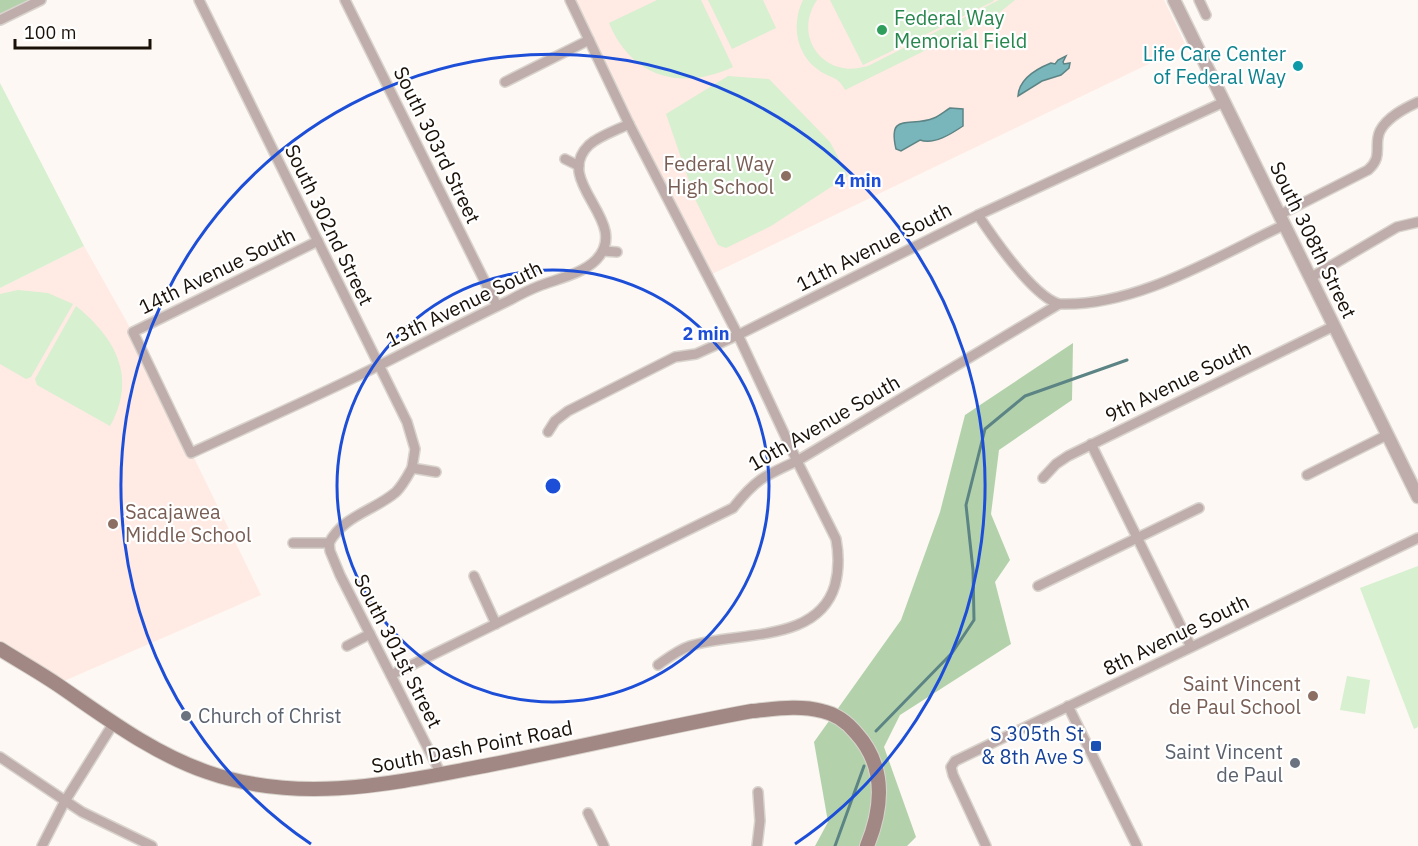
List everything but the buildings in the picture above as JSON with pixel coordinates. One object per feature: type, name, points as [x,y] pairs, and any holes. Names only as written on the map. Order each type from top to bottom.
[{"type":"main road","name":"South Dash Point Road","points":[[0,649],[57,684],[113,724],[178,760],[207,772],[248,783],[299,790],[372,787],[752,711],[802,708],[821,711],[836,716],[849,725],[869,750],[876,766],[880,801],[867,846]]},
{"type":"street","points":[[0,20],[40,0]]},
{"type":"street","name":"South 302nd Street","points":[[199,0],[407,422],[415,449],[412,468]]},
{"type":"street","name":"South 303rd Street","points":[[345,0],[497,306]]},
{"type":"street","points":[[570,0],[629,123],[738,335],[836,539],[839,560],[836,581],[830,598],[822,610],[805,622],[756,636],[693,645],[677,652],[658,665]]},
{"type":"street","name":"South 308th Street","points":[[1174,0],[1418,497]]},
{"type":"street","points":[[1199,0],[1206,15]]},
{"type":"street","points":[[505,82],[589,40]]},
{"type":"street","name":"11th Avenue South","points":[[548,432],[555,421],[568,411],[675,357],[696,354],[738,335],[978,215],[1224,102]]},
{"type":"street","name":"10th Avenue South","points":[[391,675],[733,508],[749,488],[761,478],[797,461],[1059,304],[1098,302],[1140,292],[1282,220],[1368,170],[1377,160],[1380,131],[1393,117],[1418,102]]},
{"type":"street","points":[[617,252],[603,251],[606,234],[603,221],[579,176],[579,166],[590,144],[629,123]]},
{"type":"street","points":[[565,159],[579,166]]},
{"type":"street","points":[[978,215],[997,242],[1038,291],[1050,301],[1059,304]]},
{"type":"street","points":[[1310,278],[1397,227],[1418,222]]},
{"type":"street","name":"14th Avenue South","points":[[191,453],[133,333],[318,242]]},
{"type":"street","name":"13th Avenue South","points":[[191,453],[378,366],[535,288],[585,268],[594,262],[603,251]]},
{"type":"street","name":"9th Avenue South","points":[[1043,478],[1063,459],[1091,444],[1334,326]]},
{"type":"street","points":[[1307,475],[1387,435]]},
{"type":"street","points":[[1091,444],[1191,647]]},
{"type":"street","points":[[293,543],[330,543],[346,522],[395,493],[404,484],[412,468],[436,472]]},
{"type":"street","points":[[1038,586],[1199,508]]},
{"type":"street","name":"8th Avenue South","points":[[986,846],[951,767],[959,759],[1418,538]]},
{"type":"street","name":"South 301st Street","points":[[330,543],[333,560],[441,774]]},
{"type":"street","points":[[474,576],[496,624]]},
{"type":"street","points":[[805,622],[812,631]]},
{"type":"street","points":[[756,636],[757,624]]},
{"type":"street","points":[[347,646],[369,633]]},
{"type":"street","points":[[1068,706],[1137,846]]},
{"type":"street","points":[[42,846],[65,801],[113,724]]},
{"type":"street","points":[[0,757],[65,801],[105,824],[152,846]]},
{"type":"street","points":[[757,846],[760,821],[758,792]]},
{"type":"street","points":[[588,813],[604,846]]},
{"type":"shaded area","name":"Federal Way High School","points":[[570,0],[1164,0],[1186,46],[708,276]]},
{"type":"shaded area","name":"Sacajawea Middle School","points":[[84,246],[133,333],[261,595],[57,684],[0,649],[0,288]]},
{"type":"green space","points":[[0,0],[41,0],[0,20]]},
{"type":"green space","points":[[657,0],[701,0],[733,67],[695,78],[677,78],[660,75],[631,56],[619,42],[609,23]]},
{"type":"green space","points":[[708,0],[763,0],[776,28],[732,49]]},
{"type":"green space","points":[[803,0],[817,0],[810,14],[808,29],[811,42],[818,53],[827,62],[854,69],[870,65],[999,0],[1015,0],[995,16],[845,90],[837,80],[812,64],[801,48],[797,19]]},
{"type":"green space","name":"Federal Way Memorial Field","points":[[830,0],[993,0],[994,1],[863,65]]},
{"type":"green space","points":[[728,76],[769,79],[830,142],[848,176],[771,226],[726,248],[718,245],[696,201],[666,114]]},
{"type":"green space","points":[[0,83],[84,246],[0,288]]},
{"type":"green space","points":[[18,290],[48,293],[73,304],[31,377],[26,379],[0,364],[0,294]]},
{"type":"green space","points":[[76,306],[102,332],[118,360],[122,375],[122,391],[110,426],[37,385],[35,379]]},
{"type":"green space","points":[[1073,343],[1072,400],[999,450],[991,514],[1010,560],[995,582],[1011,644],[900,715],[884,747],[916,837],[907,846],[815,846],[828,822],[814,742],[901,620],[940,512],[965,415]]},
{"type":"green space","points":[[1418,566],[1418,727],[1414,729],[1360,588]]},
{"type":"green space","points":[[1347,676],[1370,680],[1365,714],[1340,710]]},
{"type":"water","points":[[1066,56],[1063,62],[1064,64],[1070,63],[1069,68],[1061,75],[1042,81],[1018,96],[1021,85],[1029,75],[1045,65],[1055,64]]},
{"type":"water","points":[[950,108],[963,109],[963,126],[937,140],[920,140],[901,151],[896,149],[894,137],[898,125],[925,121]]},
{"type":"waterway","points":[[876,731],[952,653],[974,620],[973,570],[966,505],[985,429],[1025,396],[1127,360]]},
{"type":"waterway","points":[[835,846],[864,766]]},
{"type":"place","name":"Federal Way Memorial Field","points":[[882,30]]},
{"type":"place","name":"Life Care Center of Federal Way","points":[[1298,66]]},
{"type":"place","name":"Federal Way High School","points":[[786,176]]},
{"type":"place","name":"Sacajawea Middle School","points":[[113,524]]},
{"type":"place","name":"Saint Vincent de Paul School","points":[[1313,696]]},
{"type":"place","name":"Church of Christ","points":[[186,716]]},
{"type":"place","name":"S 305th St & 8th Ave S","points":[[1096,746]]},
{"type":"place","name":"Saint Vincent de Paul","points":[[1295,763]]}]
